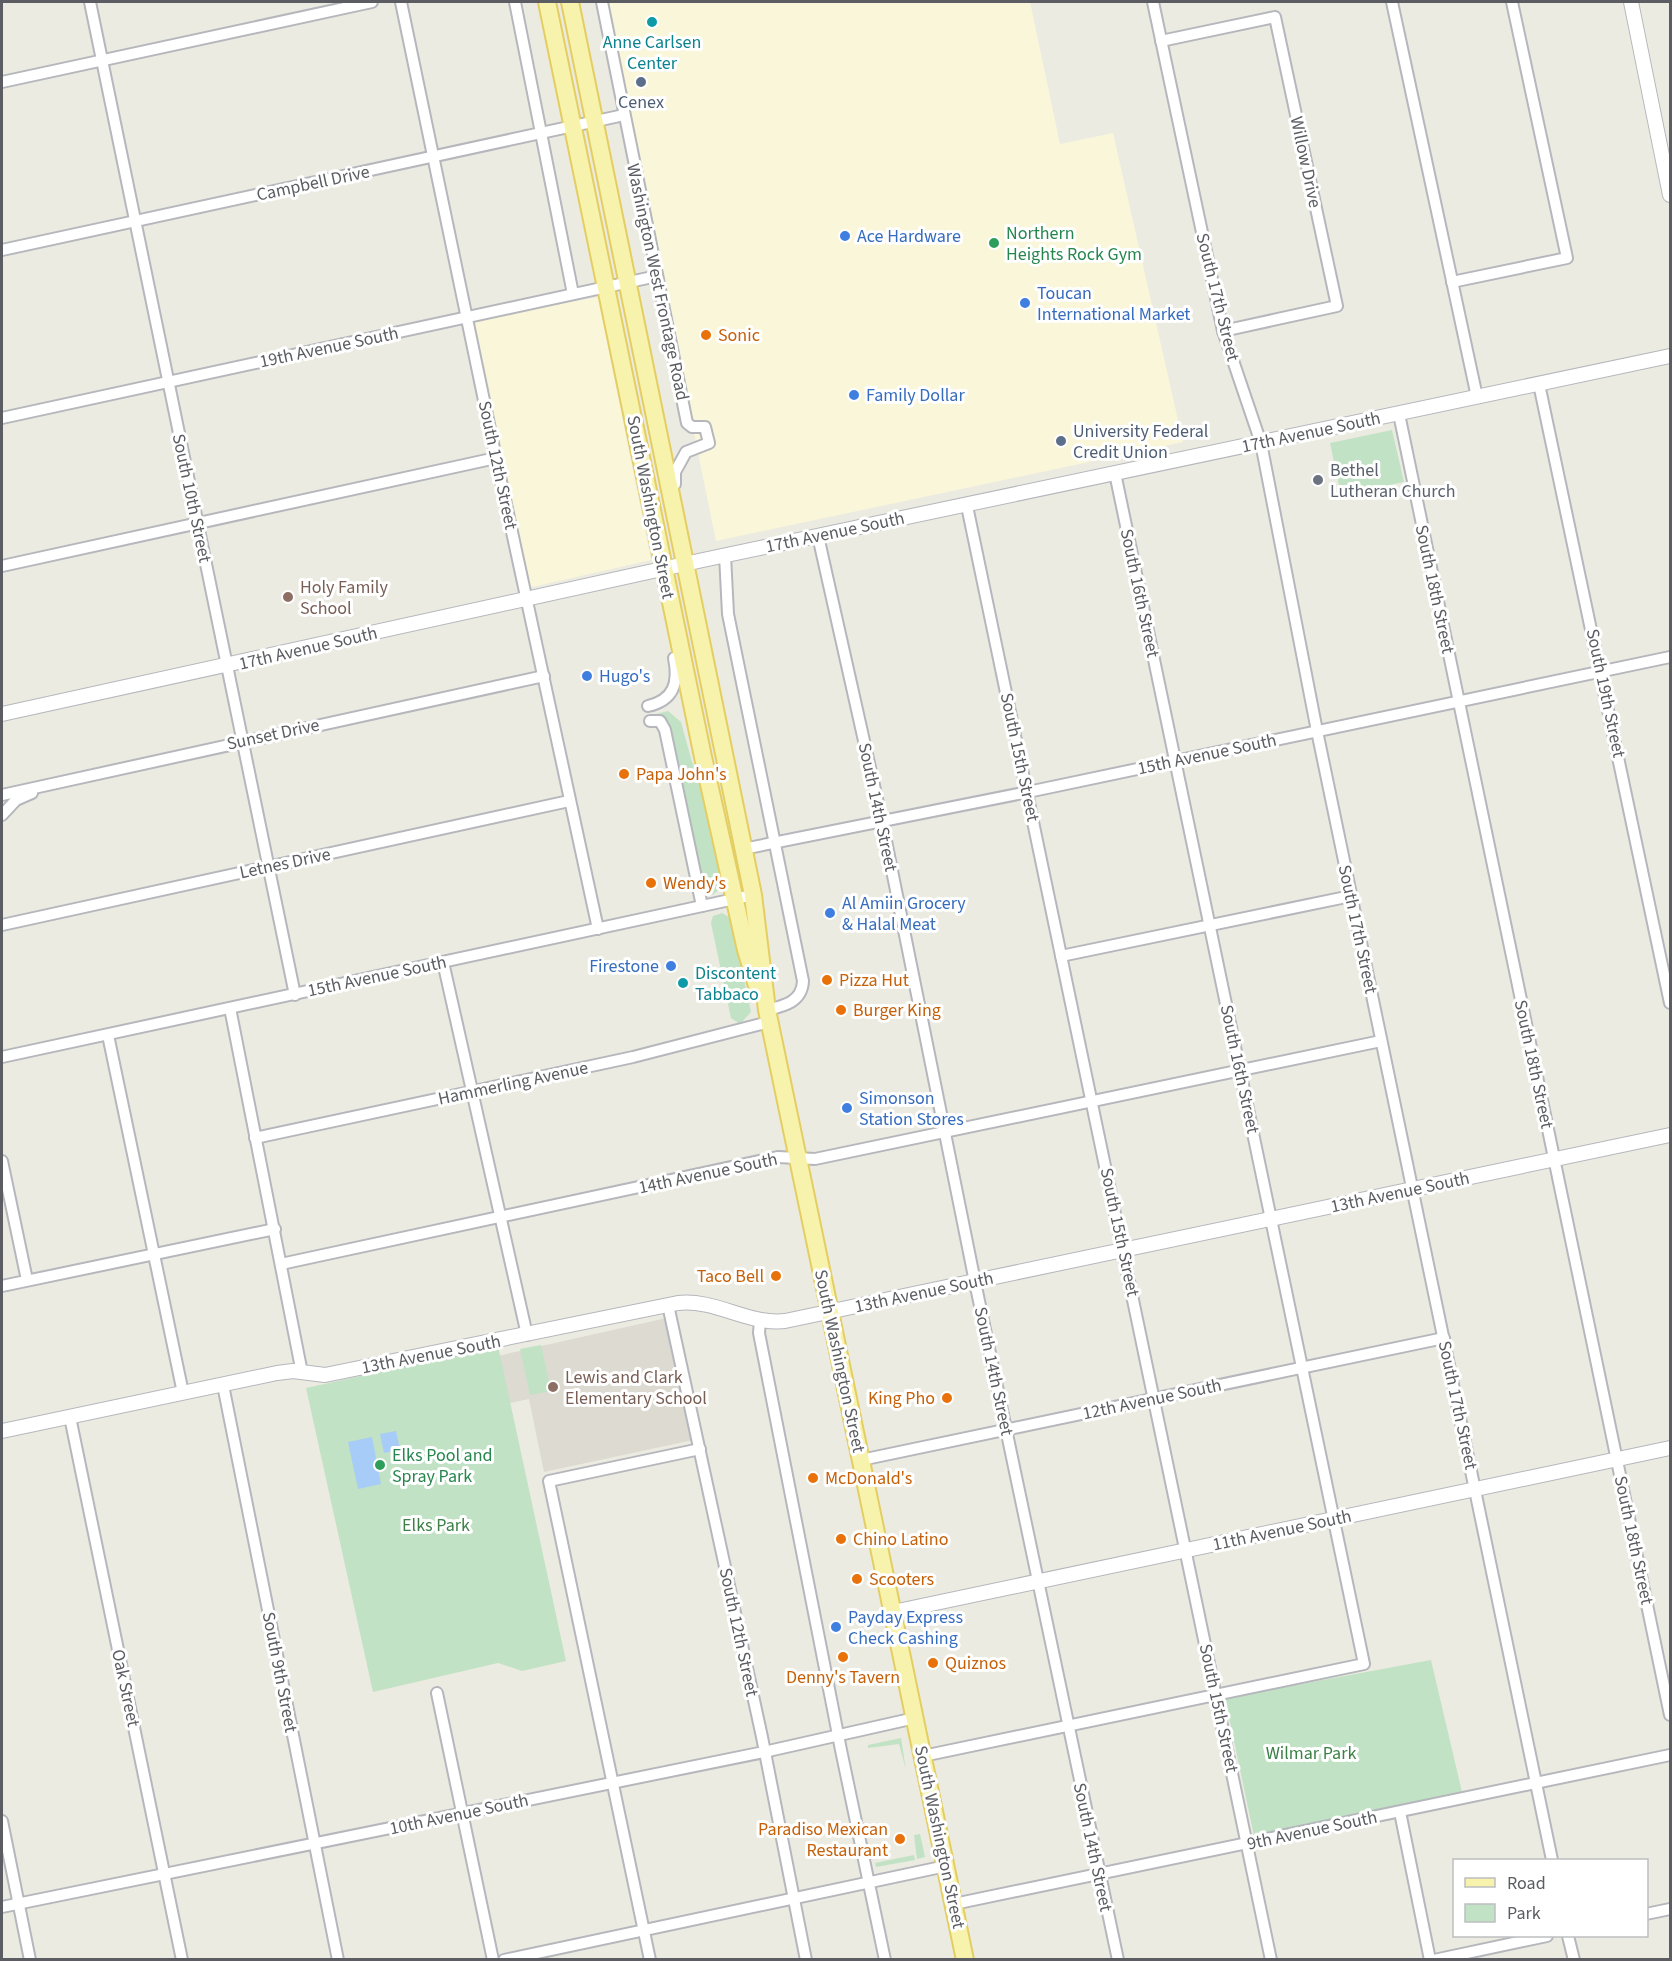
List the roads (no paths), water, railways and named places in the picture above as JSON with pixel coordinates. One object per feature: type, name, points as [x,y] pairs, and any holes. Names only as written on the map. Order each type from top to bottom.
[{"type":"main road","name":"South Washington Street","points":[[547,2],[663,569],[734,899],[746,950],[768,1016]]},
{"type":"main road","name":"South Washington Street","points":[[570,2],[753,895],[768,1016],[965,1959]]},
{"type":"street","name":"South 10th Street","points":[[90,2],[296,994]]},
{"type":"street","points":[[2,82],[372,2]]},
{"type":"street","name":"South 12th Street","points":[[401,2],[496,458],[598,929]]},
{"type":"street","points":[[515,2],[573,294]]},
{"type":"street","name":"Washington West Frontage Road","points":[[602,2],[687,423],[692,427],[705,427],[709,443],[686,452],[677,464],[675,472],[679,517],[677,529]]},
{"type":"street","name":"South 17th Street","points":[[1152,2],[1223,331],[1261,443],[1317,731],[1552,1859]]},
{"type":"street","points":[[1392,2],[1477,397]]},
{"type":"street","points":[[1452,282],[1567,258],[1512,2]]},
{"type":"street","points":[[1631,2],[1671,195]]},
{"type":"street","name":"Willow Drive","points":[[1161,41],[1275,17],[1337,306],[1223,331]]},
{"type":"street","name":"Campbell Drive","points":[[2,250],[624,115]]},
{"type":"street","name":"19th Avenue South","points":[[2,418],[657,276]]},
{"type":"street","name":"17th Avenue South","points":[[2,714],[724,555],[967,506],[1671,356]]},
{"type":"street","name":"South 19th Street","points":[[1539,384],[1671,1003]]},
{"type":"street","name":"South 18th Street","points":[[1399,414],[1671,1715]]},
{"type":"street","points":[[2,566],[496,458]]},
{"type":"street","name":"South 16th Street","points":[[1115,473],[1364,1664],[1216,1695]]},
{"type":"street","name":"South 15th Street","points":[[967,506],[1271,1959]]},
{"type":"street","name":"South 14th Street","points":[[819,536],[882,821],[975,1282],[1118,1959]]},
{"type":"street","points":[[724,555],[728,614],[803,988],[790,1003],[768,1016]]},
{"type":"street","points":[[648,706],[669,697],[676,684],[677,670],[670,633],[673,616]]},
{"type":"street","name":"15th Avenue South","points":[[743,849],[1028,792],[1671,657]]},
{"type":"street","name":"Sunset Drive","points":[[2,795],[544,676]]},
{"type":"street","points":[[650,721],[660,721],[665,730],[702,906]]},
{"type":"street","points":[[2,815],[16,800],[49,785]]},
{"type":"street","name":"Letnes Drive","points":[[2,925],[569,801]]},
{"type":"street","name":"15th Avenue South","points":[[2,1057],[753,895]]},
{"type":"street","points":[[1061,956],[1352,896]]},
{"type":"street","points":[[443,962],[527,1335]]},
{"type":"street","points":[[230,1008],[302,1373]]},
{"type":"street","name":"Hammerling Avenue","points":[[255,1138],[633,1057],[768,1016]]},
{"type":"street","points":[[108,1035],[183,1393]]},
{"type":"street","name":"14th Avenue South","points":[[281,1264],[778,1157],[799,1160],[815,1159],[1382,1041]]},
{"type":"street","name":"13th Avenue South","points":[[2,1431],[288,1371],[325,1375],[668,1305],[698,1302],[760,1320],[785,1321],[1671,1135]]},
{"type":"street","points":[[2,1161],[27,1280]]},
{"type":"street","points":[[2,1286],[274,1229]]},
{"type":"street","name":"South 12th Street","points":[[668,1305],[806,1959]]},
{"type":"street","points":[[760,1320],[759,1333],[885,1959]]},
{"type":"street","name":"12th Avenue South","points":[[861,1460],[1444,1338]]},
{"type":"street","name":"South 9th Street","points":[[223,1385],[338,1959]]},
{"type":"street","name":"Oak Street","points":[[70,1417],[182,1959]]},
{"type":"street","name":"11th Avenue South","points":[[893,1612],[1671,1448]]},
{"type":"street","points":[[650,1959],[549,1481],[700,1449]]},
{"type":"street","points":[[437,1693],[493,1959]]},
{"type":"street","points":[[923,1756],[1216,1695]]},
{"type":"street","name":"10th Avenue South","points":[[2,1907],[165,1876],[613,1781],[764,1752],[915,1718]]},
{"type":"street","name":"9th Avenue South","points":[[954,1904],[1671,1755]]},
{"type":"street","points":[[1401,1812],[1432,1959],[1537,1937]]},
{"type":"street","points":[[2,1821],[30,1959]]},
{"type":"street","points":[[504,1959],[870,1884],[946,1866]]},
{"type":"street","points":[[1648,1914],[1671,1909]]},
{"type":"street","points":[[1568,1937],[1574,1959]]},
{"type":"water","points":[[396,1431],[400,1449],[384,1453],[380,1434]]},
{"type":"water","points":[[372,1437],[381,1484],[358,1489],[348,1442]]},
{"type":"place","name":"Anne Carlsen Center","points":[[652,22]]},
{"type":"place","name":"Cenex","points":[[641,82]]},
{"type":"place","name":"Ace Hardware","points":[[845,236]]},
{"type":"place","name":"Northern Heights Rock Gym","points":[[994,243]]},
{"type":"place","name":"Toucan International Market","points":[[1025,303]]},
{"type":"place","name":"Sonic","points":[[706,335]]},
{"type":"place","name":"Family Dollar","points":[[854,395]]},
{"type":"place","name":"University Federal Credit Union","points":[[1061,441]]},
{"type":"place","name":"Bethel Lutheran Church","points":[[1318,480]]},
{"type":"place","name":"Holy Family School","points":[[288,597]]},
{"type":"place","name":"Hugo's","points":[[587,676]]},
{"type":"place","name":"Papa John's","points":[[624,774]]},
{"type":"place","name":"Wendy's","points":[[651,883]]},
{"type":"place","name":"Al Amiin Grocery & Halal Meat","points":[[830,913]]},
{"type":"place","name":"Firestone","points":[[671,966]]},
{"type":"place","name":"Pizza Hut","points":[[827,980]]},
{"type":"place","name":"Discontent Tabbaco","points":[[683,983]]},
{"type":"place","name":"Burger King","points":[[841,1010]]},
{"type":"place","name":"Simonson Station Stores","points":[[847,1108]]},
{"type":"place","name":"Taco Bell","points":[[776,1276]]},
{"type":"place","name":"Lewis and Clark Elementary School","points":[[553,1387]]},
{"type":"place","name":"King Pho","points":[[947,1398]]},
{"type":"place","name":"Elks Pool and Spray Park","points":[[380,1465]]},
{"type":"place","name":"McDonald's","points":[[813,1478]]},
{"type":"place","name":"Chino Latino","points":[[841,1539]]},
{"type":"place","name":"Scooters","points":[[857,1579]]},
{"type":"place","name":"Payday Express Check Cashing","points":[[836,1627]]},
{"type":"place","name":"Denny's Tavern","points":[[843,1657]]},
{"type":"place","name":"Quiznos","points":[[933,1663]]},
{"type":"place","name":"Paradiso Mexican Restaurant","points":[[900,1839]]},
{"type":"park label","name":"Elks Park","points":[[436,1525]]},
{"type":"park label","name":"Wilmar Park","points":[[1311,1753]]}]
